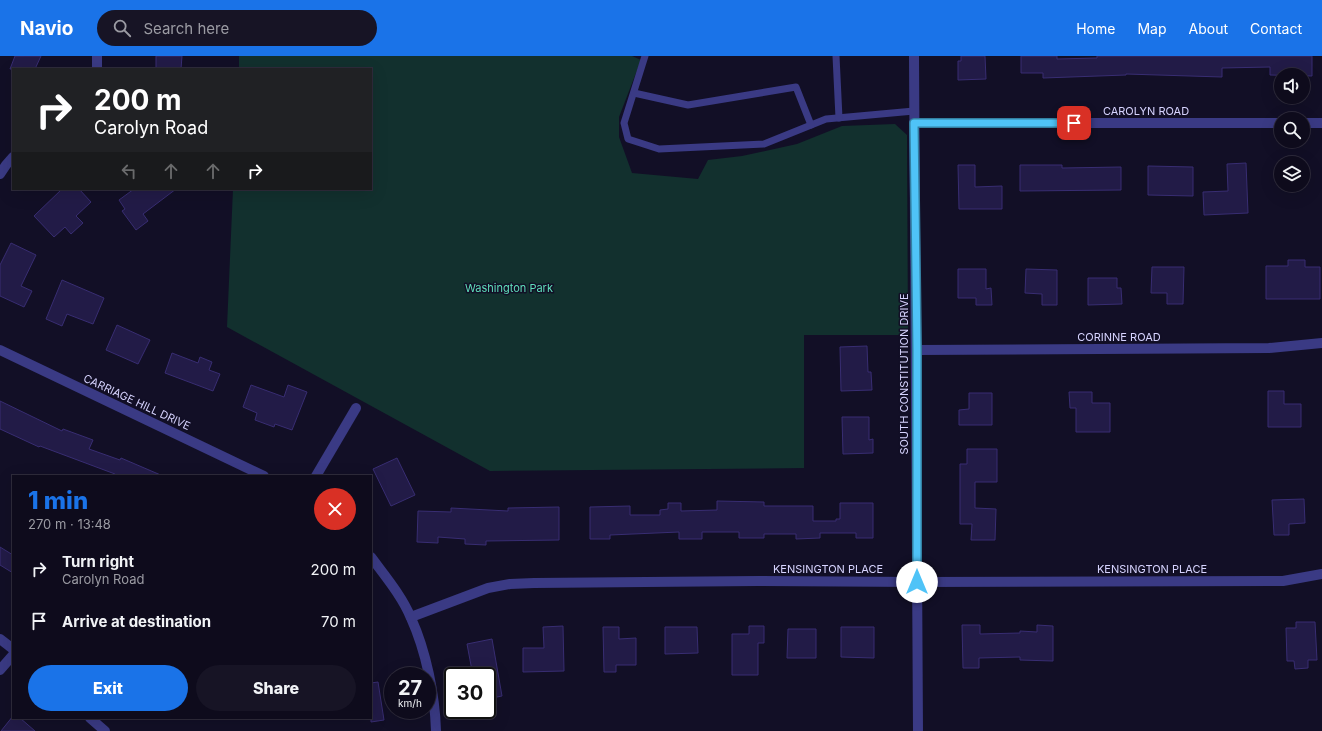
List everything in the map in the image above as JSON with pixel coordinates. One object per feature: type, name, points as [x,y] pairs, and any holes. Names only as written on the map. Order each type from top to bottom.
[{"type":"street","points":[[97,56],[97,68]]},
{"type":"street","name":"SOUTH CONSTITUTION DRIVE","points":[[914,56],[917,350],[918,731]]},
{"type":"street","name":"CAROLYN ROAD","points":[[914,123],[1274,123]]},
{"type":"street","points":[[1310,123],[1322,123]]},
{"type":"street","points":[[0,174],[12,158]]},
{"type":"street","name":"CORINNE ROAD","points":[[917,350],[1269,348],[1322,343]]},
{"type":"street","name":"CARRIAGE HILL DRIVE","points":[[0,350],[262,475]]},
{"type":"street","points":[[317,475],[356,408]]},
{"type":"street","points":[[372,558],[394,588],[411,617],[429,676],[436,731]]},
{"type":"street","name":"KENSINGTON PLACE","points":[[411,617],[488,588],[510,584],[528,583],[758,581],[1283,581],[1322,574]]},
{"type":"street","points":[[0,639],[12,649]]},
{"type":"street","points":[[0,670],[12,656]]},
{"type":"street","points":[[91,719],[105,731]]},
{"type":"lane","points":[[645,56],[624,123],[628,139],[658,149],[764,144],[826,119],[914,112]]},
{"type":"lane","points":[[836,56],[839,118]]},
{"type":"lane","points":[[634,93],[688,105],[796,86],[811,125]]},
{"type":"green space","name":"Washington Park","points":[[239,56],[632,56],[641,60],[619,117],[619,137],[632,173],[698,179],[708,160],[742,156],[797,144],[842,126],[895,124],[907,135],[908,335],[804,335],[804,468],[490,471],[227,327],[233,190],[372,190],[372,68],[239,68]]},
{"type":"building","points":[[15,56],[41,56],[35,68],[10,69]]},
{"type":"building","points":[[156,56],[182,56],[181,68],[156,68]]},
{"type":"building","points":[[961,56],[985,56],[986,79],[958,80],[958,61],[961,61]]},
{"type":"building","points":[[1021,56],[1057,56],[1057,59],[1097,58],[1097,56],[1312,56],[1312,76],[1310,76],[1310,68],[1274,68],[1274,75],[1270,75],[1270,67],[1222,68],[1222,77],[1126,74],[1043,78],[1043,73],[1021,73]]},
{"type":"building","points":[[1246,163],[1248,213],[1204,215],[1203,192],[1228,191],[1227,164]]},
{"type":"building","points":[[958,165],[975,165],[975,187],[1002,186],[1002,209],[959,209]]},
{"type":"building","points":[[1020,165],[1062,165],[1062,168],[1121,167],[1121,190],[1020,191]]},
{"type":"building","points":[[1148,166],[1193,167],[1193,196],[1148,195]]},
{"type":"building","points":[[61,190],[80,190],[91,202],[76,216],[83,223],[71,234],[65,227],[54,237],[34,216]]},
{"type":"building","points":[[133,190],[175,190],[143,214],[148,221],[136,230],[122,211],[125,209],[119,200]]},
{"type":"building","points":[[11,243],[36,255],[21,286],[32,291],[24,307],[0,296],[0,265]]},
{"type":"building","points":[[1288,260],[1305,260],[1305,267],[1320,267],[1320,299],[1266,299],[1266,266],[1288,266]]},
{"type":"building","points":[[1152,267],[1184,267],[1183,304],[1167,304],[1167,293],[1151,293]]},
{"type":"building","points":[[958,269],[986,269],[986,289],[991,288],[992,305],[976,305],[976,298],[958,298]]},
{"type":"building","points":[[1026,269],[1057,270],[1057,305],[1042,305],[1042,294],[1025,293]]},
{"type":"building","points":[[1088,278],[1117,278],[1117,288],[1121,288],[1122,304],[1088,305]]},
{"type":"building","points":[[62,280],[104,298],[93,324],[67,314],[62,326],[46,319]]},
{"type":"building","points":[[117,325],[150,340],[138,364],[106,350]]},
{"type":"building","points":[[867,346],[868,372],[871,372],[872,390],[841,391],[840,347]]},
{"type":"building","points":[[172,353],[198,363],[200,357],[212,362],[209,370],[220,374],[213,391],[165,373]]},
{"type":"building","points":[[251,385],[284,397],[288,385],[307,392],[292,430],[275,424],[274,427],[255,420],[257,413],[243,407]]},
{"type":"building","points":[[1268,391],[1284,391],[1284,404],[1301,404],[1301,427],[1268,427]]},
{"type":"building","points":[[1069,392],[1092,392],[1092,403],[1110,403],[1110,432],[1076,432],[1076,408],[1070,408]]},
{"type":"building","points":[[969,393],[992,393],[992,425],[959,425],[959,410],[969,409]]},
{"type":"building","points":[[0,401],[62,431],[63,429],[93,440],[89,449],[120,460],[121,458],[161,475],[114,475],[115,474],[40,446],[39,447],[0,429]]},
{"type":"building","points":[[842,417],[869,417],[869,440],[873,439],[873,453],[843,454]]},
{"type":"building","points":[[967,449],[997,449],[997,482],[975,482],[975,508],[996,509],[995,540],[971,540],[972,524],[960,524],[960,464],[967,464]]},
{"type":"building","points":[[397,458],[415,495],[391,506],[373,469]]},
{"type":"building","points":[[1304,499],[1305,523],[1289,524],[1289,535],[1274,535],[1272,500]]},
{"type":"building","points":[[717,501],[764,502],[764,506],[813,506],[813,521],[836,521],[836,519],[840,519],[840,503],[873,503],[873,538],[856,538],[856,533],[820,533],[820,538],[796,539],[796,534],[764,534],[764,538],[739,538],[739,532],[702,532],[702,539],[679,539],[679,532],[610,535],[610,539],[590,539],[590,507],[630,506],[630,515],[660,515],[660,510],[668,509],[668,503],[681,503],[681,511],[717,510]]},
{"type":"building","points":[[559,507],[559,540],[486,541],[486,545],[465,544],[465,539],[438,537],[438,543],[417,542],[418,511],[451,512],[451,508],[508,511],[508,508]]},
{"type":"building","points":[[0,547],[12,554],[12,572],[0,565]]},
{"type":"building","points":[[1296,622],[1315,622],[1317,660],[1308,660],[1308,668],[1295,669],[1294,661],[1287,661],[1286,628],[1296,628]]},
{"type":"building","points":[[962,625],[980,625],[980,634],[1020,633],[1020,631],[1037,632],[1037,625],[1053,626],[1053,661],[1020,660],[1020,657],[979,658],[979,668],[963,668]]},
{"type":"building","points":[[563,626],[564,671],[523,672],[523,648],[544,648],[543,627]]},
{"type":"building","points":[[749,626],[764,626],[764,643],[758,643],[758,675],[732,675],[732,634],[749,634]]},
{"type":"building","points":[[603,627],[619,627],[619,639],[636,638],[636,665],[616,665],[616,672],[604,672]]},
{"type":"building","points":[[665,627],[697,627],[698,653],[665,654]]},
{"type":"building","points":[[841,627],[874,627],[874,658],[841,657]]},
{"type":"building","points":[[788,629],[816,629],[816,658],[787,658]]},
{"type":"building","points":[[492,639],[502,696],[496,697],[496,667],[471,667],[467,644]]},
{"type":"building","points":[[378,682],[384,720],[371,722],[372,719],[372,683]]},
{"type":"building","points":[[12,717],[12,719],[21,719],[35,731],[1,731]]},
{"type":"route","points":[[917,582],[917,350],[914,123],[1074,123]]}]
